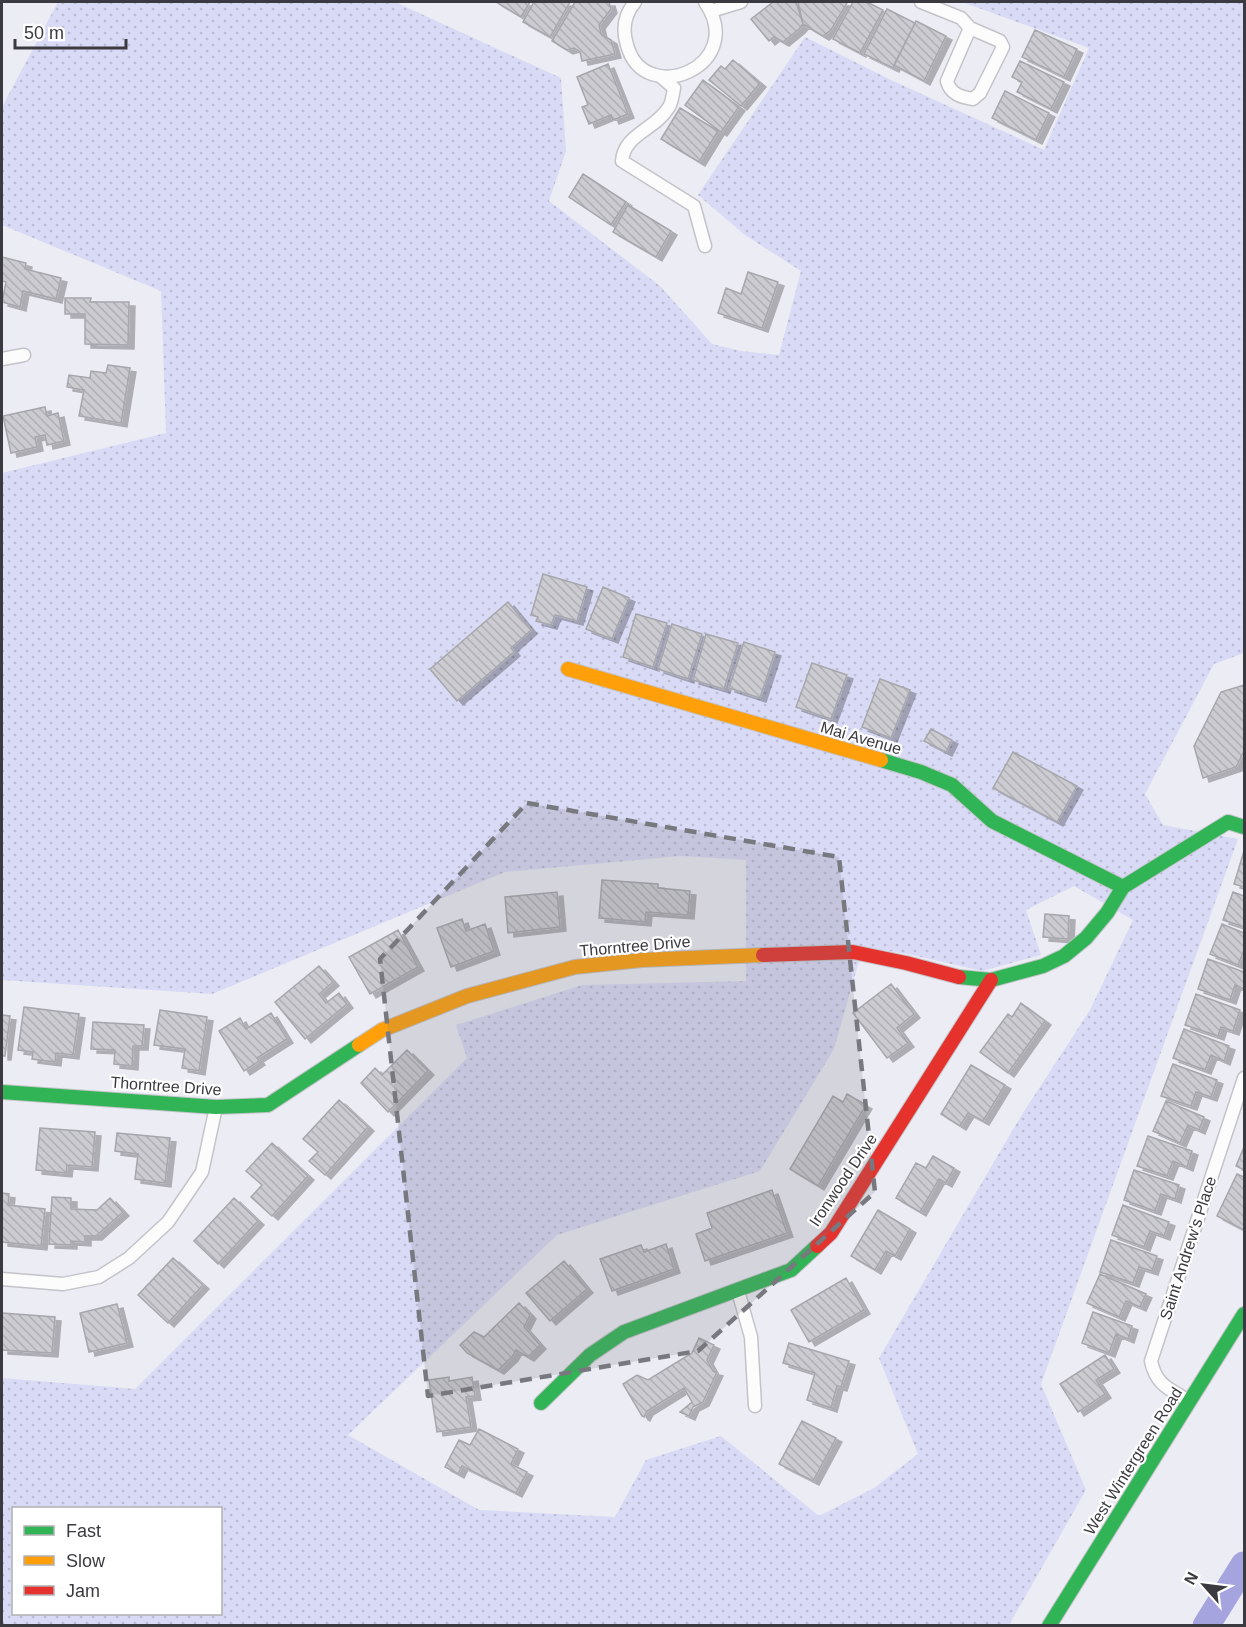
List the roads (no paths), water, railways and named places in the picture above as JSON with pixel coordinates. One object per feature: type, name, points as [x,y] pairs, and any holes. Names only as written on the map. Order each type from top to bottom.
[{"type":"street","points":[[636,2],[630,9],[625,22],[624,36],[628,50],[642,67],[660,76],[674,88],[671,105],[663,116],[648,129],[630,140],[623,151],[622,160],[694,206],[705,246]]},
{"type":"street","points":[[660,76],[675,77],[689,73],[701,65],[710,53],[715,39],[716,25],[708,6],[741,2]]},
{"type":"street","points":[[921,2],[961,18],[970,28],[1000,41],[1004,47],[980,93],[973,99],[955,93],[949,88],[947,81],[970,28]]},
{"type":"street","points":[[2,359],[24,355]]},
{"type":"street","name":"Mai Avenue","points":[[568,669],[921,772],[951,785],[992,821],[1123,887]]},
{"type":"street","name":"Thorntree Drive","points":[[2,1092],[216,1107],[267,1105],[382,1029],[467,996],[575,967],[642,960],[853,952],[958,977],[991,980],[1043,966],[1064,956],[1086,938],[1107,913],[1123,887],[1228,822],[1245,827]]},
{"type":"street","name":"Ironwood Drive","points":[[541,1403],[590,1355],[624,1332],[791,1270],[831,1233],[991,980]]},
{"type":"street","name":"Saint Andrew's Place","points":[[1189,1401],[1159,1382],[1153,1374],[1150,1361],[1245,1078]]},
{"type":"street","points":[[2,1280],[63,1284],[99,1276],[129,1258],[168,1222],[202,1172],[216,1107]]},
{"type":"street","points":[[738,1291],[751,1337],[755,1406]]},
{"type":"street","name":"West Wintergreen Road","points":[[1051,1622],[1245,1314]]},
{"type":"waterway","points":[[1206,1626],[1244,1565]]}]
